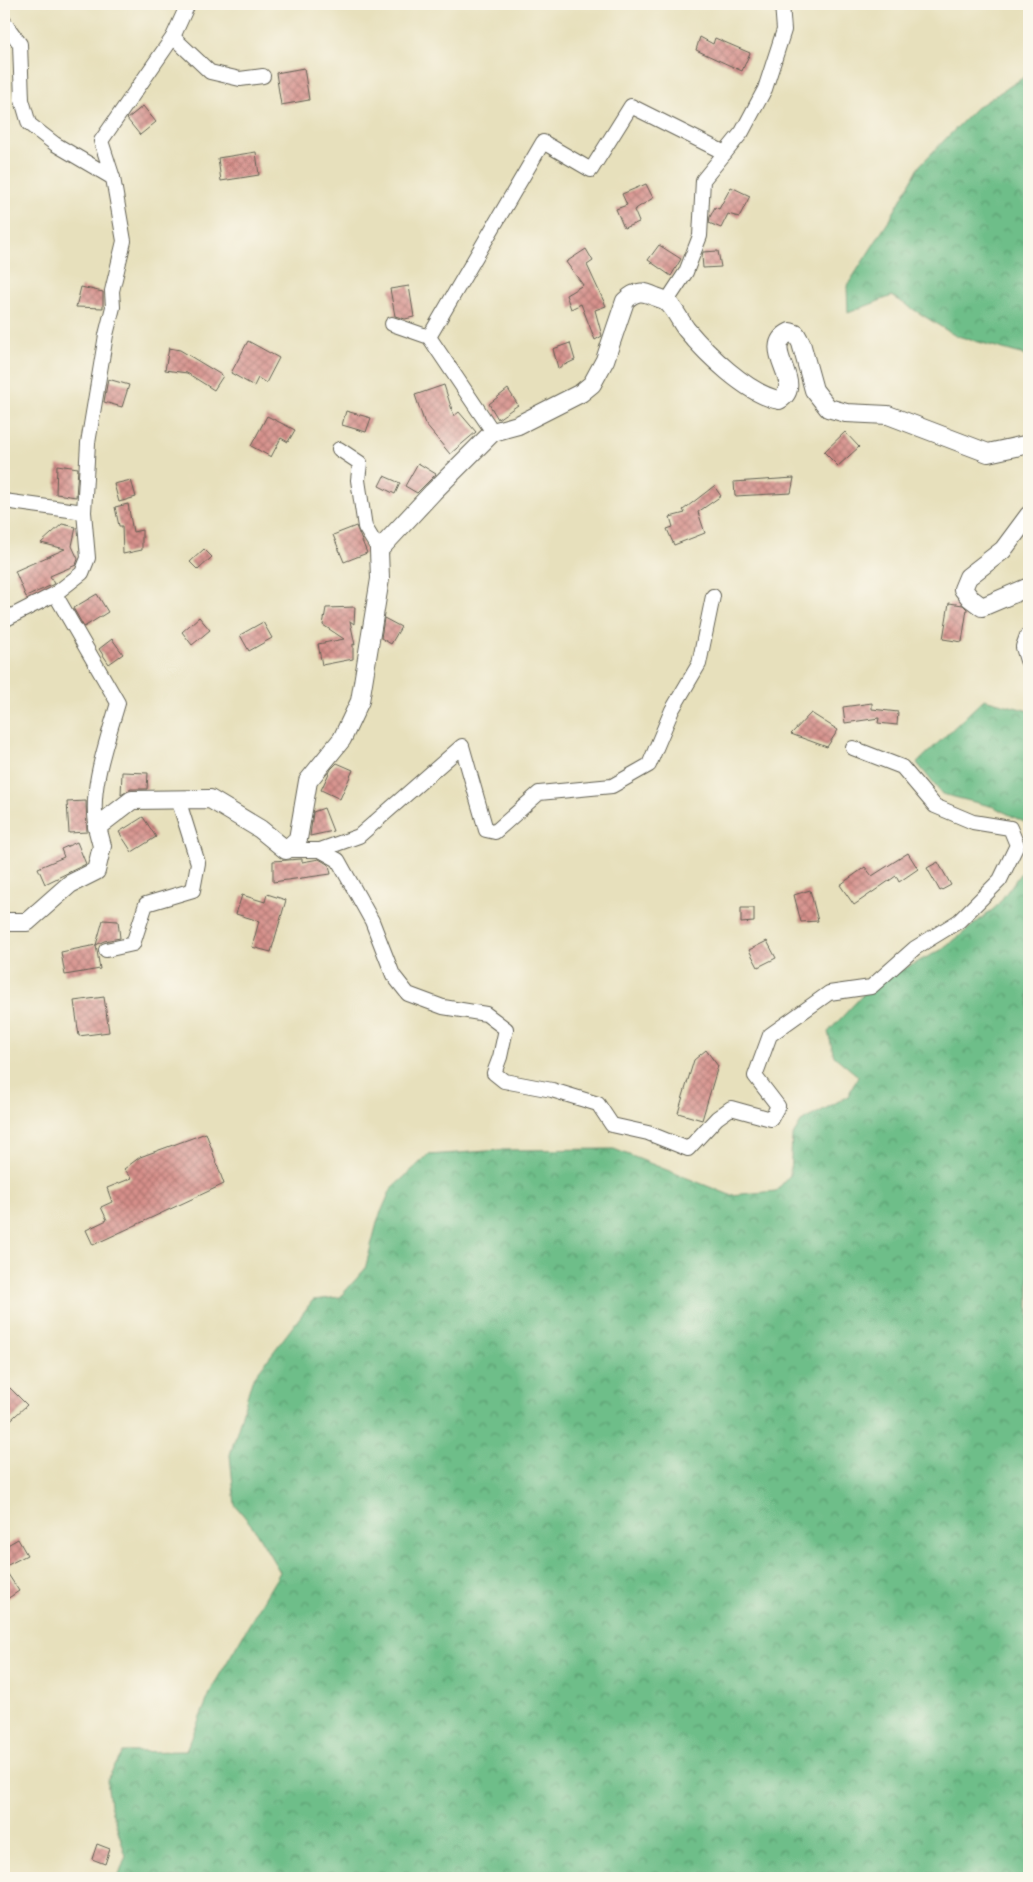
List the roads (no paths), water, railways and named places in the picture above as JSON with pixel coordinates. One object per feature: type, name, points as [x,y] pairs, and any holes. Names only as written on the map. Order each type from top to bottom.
[{"type":"street","points":[[4,620],[55,594],[82,573],[88,558],[84,512],[88,443],[106,334],[113,307],[112,291],[124,241],[113,178],[101,141],[173,37],[188,4]]},
{"type":"street","points":[[667,302],[686,272],[700,236],[703,180],[742,132],[766,89],[784,30],[782,4]]},
{"type":"street","points":[[4,22],[20,44],[22,100],[29,124],[55,144],[113,178]]},
{"type":"street","points":[[173,37],[210,72],[240,79],[263,76]]},
{"type":"street","points":[[429,337],[542,142],[591,170],[631,106],[725,153]]},
{"type":"street","points":[[380,550],[433,492],[493,432],[518,425],[580,393],[592,384],[606,360],[625,301],[632,294],[640,292],[646,292],[667,302],[685,328],[710,356],[767,398],[778,400],[786,394],[789,384],[778,352],[778,344],[784,334],[790,332],[796,334],[801,343],[814,390],[828,408],[846,413],[888,415],[988,453],[1029,444]]},
{"type":"street","points":[[392,324],[429,337],[493,432]]},
{"type":"street","points":[[286,850],[298,839],[308,781],[342,738],[360,701],[380,579],[380,550],[365,528],[358,480],[360,463],[339,449]]},
{"type":"street","points":[[4,501],[84,512]]},
{"type":"street","points":[[1029,515],[1003,550],[968,577],[963,589],[970,598],[982,607],[1029,587]]},
{"type":"street","points":[[4,922],[27,922],[70,884],[96,872],[102,846],[94,814],[100,766],[118,703],[55,594]]},
{"type":"street","points":[[97,827],[132,800],[210,799],[260,828],[286,850],[320,850],[359,836],[462,746],[486,830],[495,832],[538,793],[612,786],[649,765],[672,710],[699,664],[713,596]]},
{"type":"street","points":[[1029,636],[1025,647],[1029,660]]},
{"type":"street","points":[[320,850],[338,860],[372,921],[393,974],[408,994],[443,1007],[486,1014],[506,1029],[500,1057],[494,1073],[504,1081],[552,1090],[598,1104],[612,1125],[648,1133],[688,1149],[718,1118],[731,1108],[771,1118],[778,1106],[755,1076],[770,1035],[828,993],[871,987],[915,948],[959,921],[1000,880],[1017,845],[1010,828],[973,822],[935,806],[902,767],[853,748]]},
{"type":"street","points":[[106,950],[133,944],[146,904],[193,890],[198,863],[178,800]]}]
